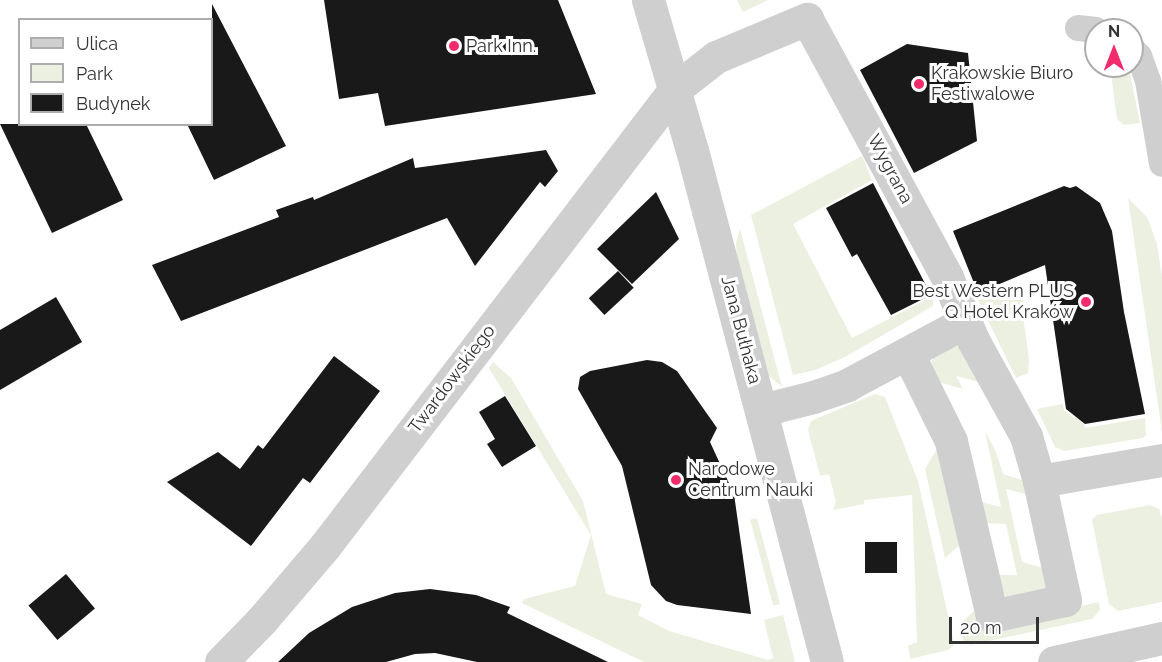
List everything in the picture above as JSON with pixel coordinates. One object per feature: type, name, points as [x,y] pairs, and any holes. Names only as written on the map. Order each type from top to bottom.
[{"type":"street","name":"Jana Bułhaka","points":[[648,0],[675,89],[762,410],[827,662]]},
{"type":"street","name":"Twardowskiego","points":[[221,662],[261,621],[325,546],[675,89],[716,57],[807,19]]},
{"type":"street","name":"Wygrana","points":[[807,19],[947,277],[965,322],[1026,436],[1039,481],[1065,600],[992,616],[951,441],[908,354]]},
{"type":"street","points":[[1144,71],[1148,81],[1162,164]]},
{"type":"street","points":[[762,410],[832,391],[908,354],[965,322]]},
{"type":"street","points":[[1039,481],[1162,460]]},
{"type":"street","points":[[1054,662],[1162,638]]},
{"type":"green space","points":[[737,0],[768,0],[743,12]]},
{"type":"green space","points":[[1112,78],[1131,78],[1140,123],[1124,125],[1117,119]]},
{"type":"green space","points":[[862,156],[872,180],[793,224],[852,338],[933,296],[933,306],[845,357],[815,370],[793,375],[751,215]]},
{"type":"green space","points":[[1128,198],[1147,217],[1157,244],[1162,278],[1162,432]]},
{"type":"green space","points":[[740,229],[782,387],[768,375],[737,257],[736,243]]},
{"type":"green space","points":[[1018,285],[1026,290],[1022,307],[1029,360],[1028,373],[1016,378],[978,300]]},
{"type":"green space","points":[[956,346],[962,348],[986,384],[956,376],[963,389],[935,381],[931,365],[936,353]]},
{"type":"green space","points":[[493,362],[511,378],[583,501],[606,594],[642,604],[638,615],[669,631],[768,660],[773,658],[764,620],[783,615],[795,662],[644,662],[522,603],[524,599],[575,586],[591,535],[489,368]]},
{"type":"green space","points":[[875,394],[885,397],[918,481],[953,638],[953,646],[948,650],[910,659],[908,646],[917,642],[912,495],[864,500],[864,504],[833,510],[836,502],[829,474],[820,476],[808,430],[811,421]]},
{"type":"green space","points":[[1063,404],[1064,410],[1074,418],[1083,417],[1085,428],[1145,418],[1146,435],[1143,438],[1064,451],[1055,447],[1037,409]]},
{"type":"green space","points":[[985,431],[996,452],[1003,474],[1028,482],[1031,495],[1006,489],[1022,562],[1047,569],[1049,587],[1007,598],[994,575],[1017,575],[1006,524],[982,523],[977,501],[1001,507]]},
{"type":"green space","points":[[941,442],[964,541],[945,558],[925,469]]},
{"type":"green space","points":[[1150,505],[1159,509],[1162,519],[1162,602],[1118,611],[1109,604],[1092,520],[1097,515]]},
{"type":"green space","points":[[757,518],[780,604],[773,606],[750,520]]},
{"type":"green space","points":[[1099,602],[1100,610],[1092,619],[970,645],[963,640],[960,624],[979,606],[984,627]]},
{"type":"building","name":"Park Inn.","points":[[324,0],[558,0],[596,94],[385,126],[378,93],[339,99]]},
{"type":"building","points":[[212,4],[286,146],[214,180],[188,126],[213,126]]},
{"type":"building","points":[[907,44],[968,53],[977,141],[914,173],[860,70]]},
{"type":"building","points":[[0,124],[87,126],[123,200],[52,233]]},
{"type":"building","points":[[546,150],[558,171],[545,187],[540,182],[475,266],[447,218],[181,321],[152,265],[279,217],[276,210],[313,197],[314,200],[413,158],[415,168]]},
{"type":"building","points":[[873,183],[931,295],[891,315],[857,254],[852,257],[826,208]]},
{"type":"building","name":"Best Western PLUS Q Hotel Kraków","points":[[1064,186],[1070,188],[1076,186],[1100,203],[1112,231],[1124,312],[1145,414],[1085,424],[1066,409],[1045,265],[978,293],[953,231]]},
{"type":"building","points":[[656,192],[679,239],[632,284],[597,249]]},
{"type":"building","points":[[618,271],[634,288],[604,315],[589,298]]},
{"type":"building","points":[[56,297],[82,342],[0,390],[0,330]]},
{"type":"building","points":[[334,356],[380,391],[310,483],[303,478],[251,546],[167,482],[218,452],[240,469],[258,445],[263,449]]},
{"type":"building","name":"Narodowe Centrum Nauki","points":[[647,360],[662,362],[677,371],[717,428],[710,442],[734,494],[751,614],[677,605],[666,601],[651,585],[622,466],[578,389],[580,377],[590,371]]},
{"type":"building","points":[[505,396],[536,446],[502,467],[487,444],[495,439],[479,412]]},
{"type":"building","points":[[865,542],[897,542],[897,573],[865,573]]},
{"type":"building","points":[[66,574],[95,608],[57,640],[28,605]]},
{"type":"building","points":[[430,589],[476,595],[510,607],[507,613],[608,662],[477,662],[435,653],[415,654],[386,662],[278,662],[309,633],[352,607],[395,593]]},
{"type":"place","name":"Park Inn.","points":[[454,46]]},
{"type":"place","name":"Krakowskie Biuro Festiwalowe","points":[[919,84]]},
{"type":"place","name":"Best Western PLUS Q Hotel Kraków","points":[[1086,302]]},
{"type":"place","name":"Narodowe Centrum Nauki","points":[[676,480]]}]
